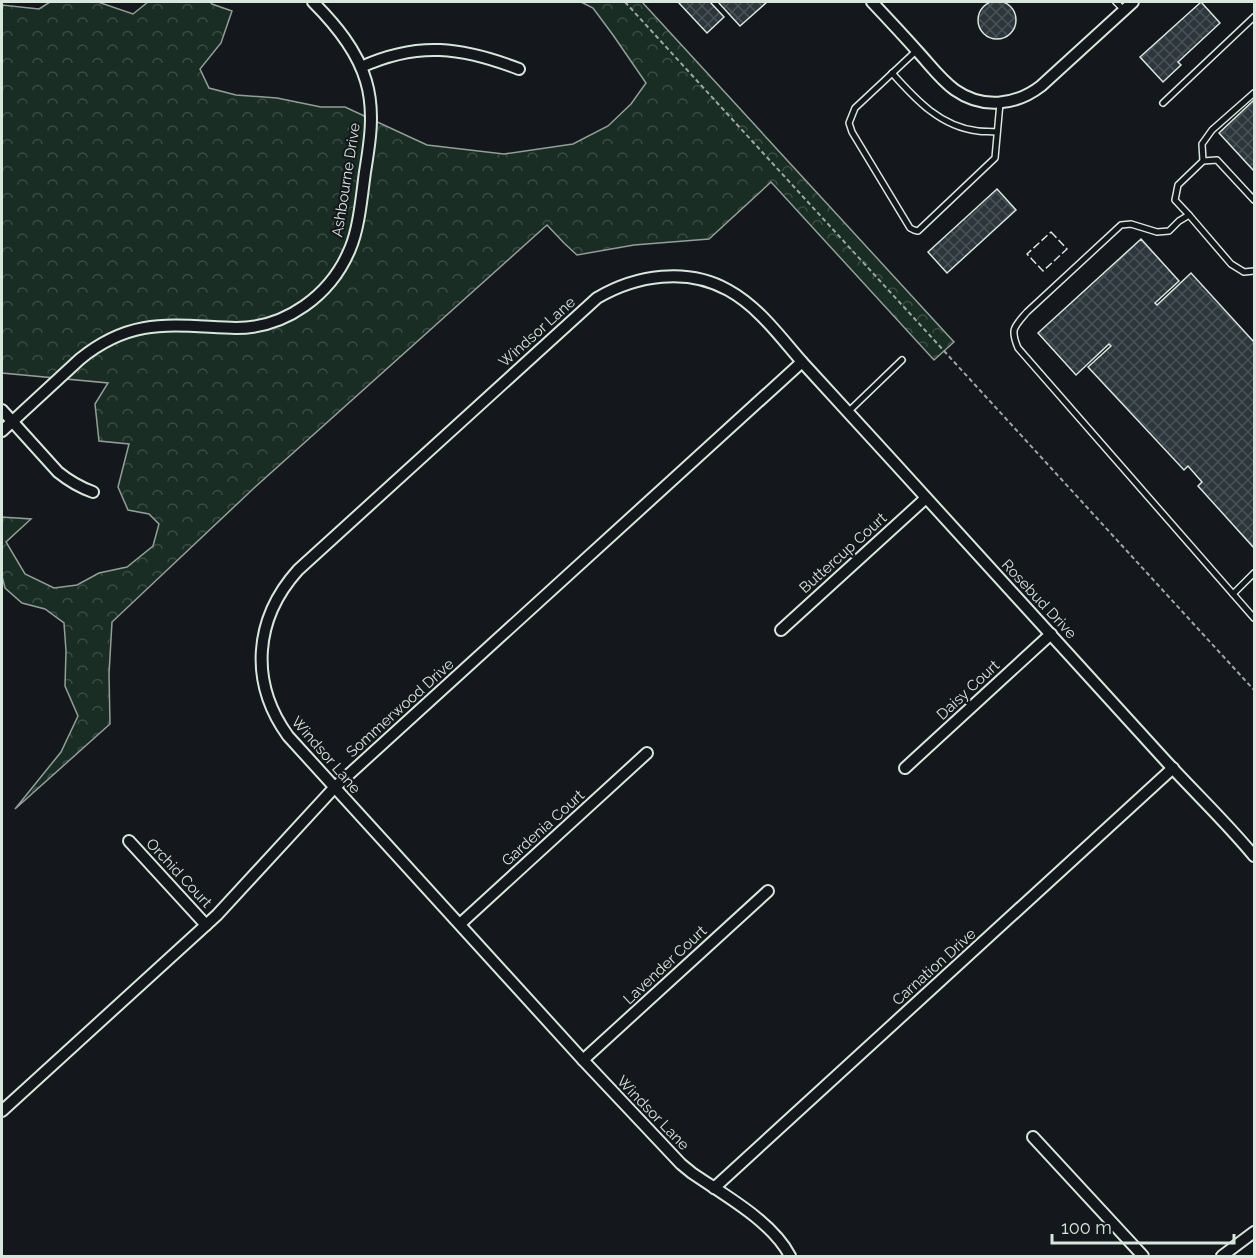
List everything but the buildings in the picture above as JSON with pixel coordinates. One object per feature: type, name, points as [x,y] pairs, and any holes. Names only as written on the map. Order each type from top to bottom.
[{"type":"street","name":"Ashbourne Drive","points":[[2,431],[92,349],[107,340],[126,332],[159,325],[249,328],[267,325],[296,311],[323,290],[334,278],[350,249],[363,191],[371,121],[370,97],[366,80],[351,48],[342,34],[313,2]]},
{"type":"street","points":[[872,2],[953,89],[984,102],[1000,103],[1015,101],[1041,86],[1120,6],[1133,2]]},
{"type":"street","points":[[360,67],[396,54],[435,50],[458,51],[519,69]]},
{"type":"street","name":"Windsor Lane","points":[[790,1257],[778,1238],[761,1220],[681,1164],[583,1060],[288,736],[279,723],[264,684],[261,645],[276,601],[290,579],[306,562],[597,298],[624,285],[646,279],[674,276],[693,277],[710,282],[743,299],[760,314],[802,362]]},
{"type":"street","name":"Rosebud Drive","points":[[802,362],[1254,856]]},
{"type":"street","name":"Sommerwood Drive","points":[[2,1111],[217,915],[334,788],[802,362]]},
{"type":"street","points":[[2,410],[58,472],[75,484],[93,492]]},
{"type":"street","name":"Buttercup Court","points":[[780,630],[926,498]]},
{"type":"street","name":"Daisy Court","points":[[905,768],[1051,634]]},
{"type":"street","name":"Gardenia Court","points":[[460,924],[647,753]]},
{"type":"street","name":"Carnation Drive","points":[[714,1188],[1173,768]]},
{"type":"street","name":"Orchid Court","points":[[129,841],[206,925]]},
{"type":"street","name":"Lavender Court","points":[[583,1060],[768,891]]},
{"type":"street","points":[[1033,1137],[1143,1257]]},
{"type":"street","points":[[1222,1257],[1254,1232]]},
{"type":"lane","points":[[1163,103],[1254,17]]},
{"type":"lane","points":[[917,50],[855,108],[849,123],[852,132],[910,228],[918,231],[995,158],[1000,103]]},
{"type":"lane","points":[[892,73],[914,98],[936,115],[955,125],[977,131],[998,132]]},
{"type":"lane","points":[[1203,161],[1202,144],[1212,130],[1254,93]]},
{"type":"lane","points":[[1254,200],[1217,160],[1203,161],[1178,185],[1175,200],[1231,264],[1244,272],[1254,270]]},
{"type":"lane","points":[[1189,215],[1169,231],[1157,232],[1131,224],[1121,225],[1027,312],[1014,326],[1012,336],[1017,348],[1254,618]]},
{"type":"lane","points":[[848,412],[902,360]]},
{"type":"lane","points":[[1233,594],[1254,573]]},
{"type":"path","points":[[625,2],[1254,690]]},
{"type":"green space","points":[[50,2],[98,2],[133,14],[148,2],[210,2],[232,11],[221,43],[200,69],[209,88],[236,95],[277,98],[321,107],[345,107],[427,145],[504,154],[573,144],[608,126],[631,104],[646,83],[593,8],[581,2],[642,2],[954,342],[934,360],[771,182],[709,239],[634,245],[577,255],[547,225],[253,489],[112,622],[109,674],[110,724],[15,809],[61,752],[78,716],[65,686],[64,623],[45,609],[22,603],[5,588],[2,576],[2,517],[31,519],[6,542],[25,574],[54,588],[77,585],[99,573],[127,567],[153,546],[159,524],[149,514],[128,510],[118,487],[129,444],[99,441],[95,404],[108,383],[2,373],[2,5],[39,9]]},
{"type":"fence","points":[[1051,232],[1067,249],[1043,271],[1027,254],[1051,232]]}]
